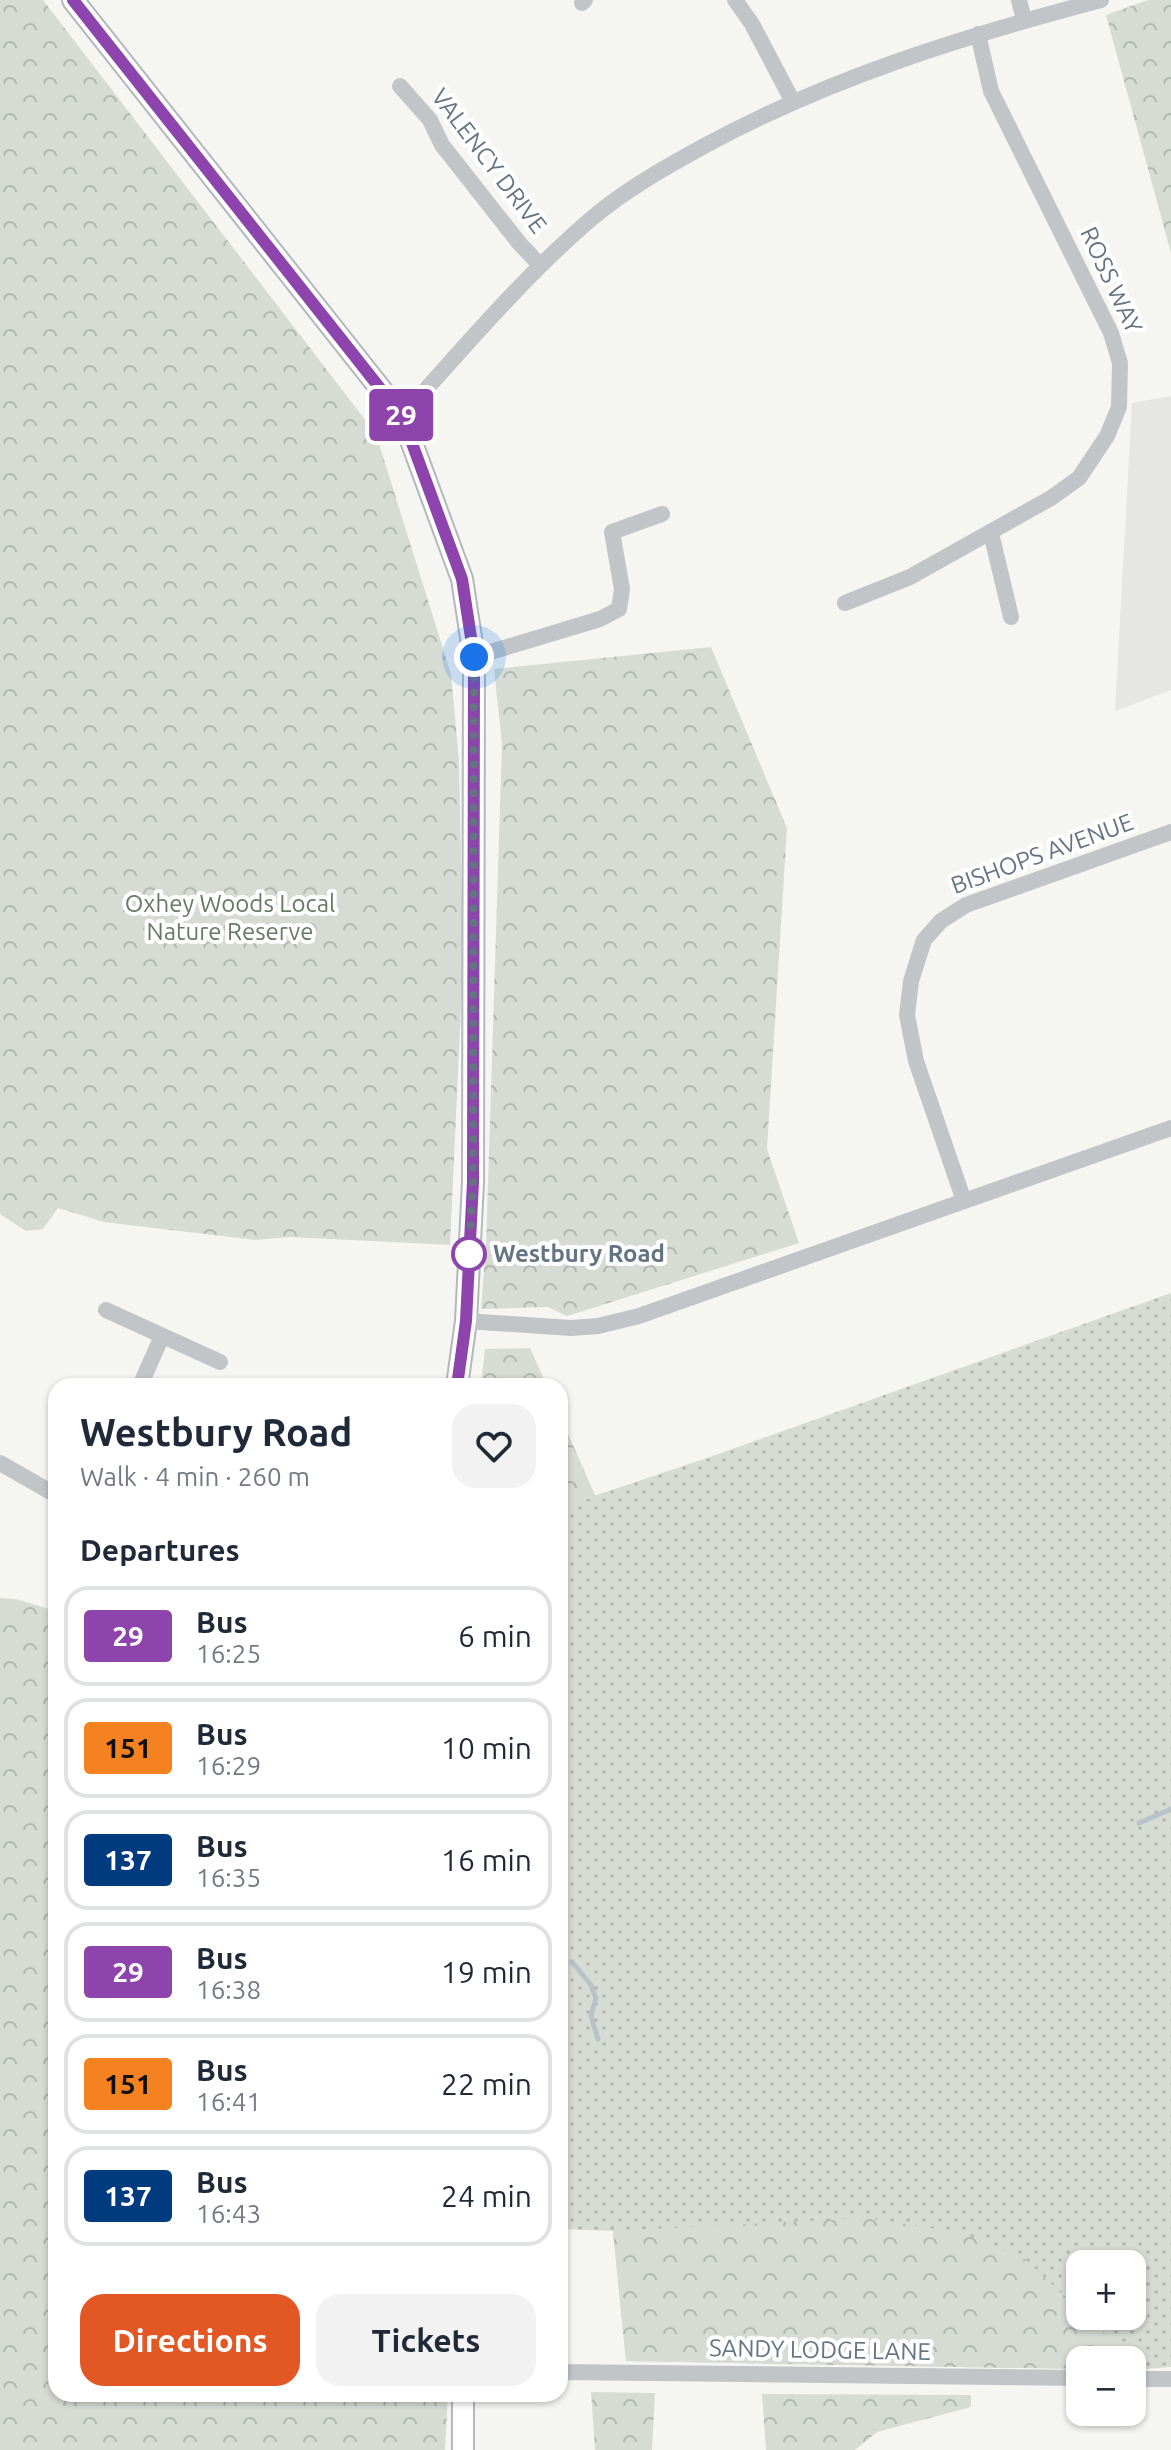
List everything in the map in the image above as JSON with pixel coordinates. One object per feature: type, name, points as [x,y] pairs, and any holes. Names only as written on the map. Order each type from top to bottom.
[{"type":"main road","points":[[73,0],[402,416],[462,579],[474,657],[473,1182],[466,1321],[458,1378]]},
{"type":"main road","points":[[463,2402],[463,2450]]},
{"type":"street","points":[[735,0],[752,24],[793,102]]},
{"type":"street","points":[[1019,0],[1024,20]]},
{"type":"street","points":[[402,416],[540,265],[593,217],[672,164],[793,102],[873,68],[1024,20],[1101,0]]},
{"type":"street","name":"ROSS WAY","points":[[845,603],[910,577],[1068,488],[1079,478],[1115,420],[1121,397],[1117,349],[1103,313],[991,91],[978,34]]},
{"type":"street","name":"VALENCY DRIVE","points":[[400,86],[430,120],[442,145],[540,265]]},
{"type":"street","points":[[474,657],[600,619],[619,609],[622,589],[612,532],[662,514]]},
{"type":"street","points":[[991,533],[1011,617]]},
{"type":"street","name":"BISHOPS AVENUE","points":[[964,1201],[909,1035],[908,997],[924,940],[941,921],[966,905],[1171,832]]},
{"type":"street","points":[[466,1321],[545,1327],[598,1326],[639,1316],[1171,1128]]},
{"type":"street","points":[[106,1310],[220,1362]]},
{"type":"street","points":[[144,1378],[162,1336]]},
{"type":"street","points":[[0,1463],[48,1490]]},
{"type":"street","name":"SANDY LODGE LANE","points":[[568,2372],[1066,2378]]},
{"type":"street","points":[[1146,2379],[1171,2379]]},
{"type":"shaded area","points":[[1171,396],[1171,690],[1115,711],[1132,403]]},
{"type":"green space","name":"Oxhey Woods Local Nature Reserve","points":[[0,0],[43,0],[376,434],[451,674],[459,761],[463,965],[450,1245],[290,1237],[255,1240],[104,1222],[58,1208],[43,1229],[26,1231],[0,1214]]},
{"type":"green space","points":[[1148,0],[1171,0],[1171,253],[1106,15]]},
{"type":"green space","points":[[711,647],[787,828],[767,1149],[799,1243],[567,1316],[548,1307],[481,1309],[486,1246],[502,744],[494,669]]},
{"type":"green space","points":[[1171,1293],[1171,2367],[1146,2369],[1146,2346],[1066,2346],[1066,2369],[626,2361],[613,2231],[568,2229],[568,1505]]},
{"type":"green space","points":[[530,1348],[543,1378],[482,1378],[485,1349]]},
{"type":"green space","points":[[568,1434],[596,1497],[568,1505]]},
{"type":"green space","points":[[0,1598],[16,1599],[48,1609],[48,2402],[448,2402],[445,2450],[0,2450]]},
{"type":"green space","points":[[865,2218],[969,2236],[1025,2259],[1066,2297],[1066,2330],[1101,2330],[1117,2346],[1066,2346],[1066,2369],[626,2361],[613,2231]]},
{"type":"green space","points":[[591,2392],[655,2393],[652,2450],[595,2450]]},
{"type":"green space","points":[[762,2394],[971,2395],[971,2407],[877,2432],[855,2450],[766,2450]]},
{"type":"waterway","points":[[1139,1823],[1171,1809]]},
{"type":"waterway","points":[[572,1962],[591,1985],[596,1998],[591,2016],[598,2039]]},
{"type":"bus line","name":"29","points":[[73,0],[402,416],[462,579],[474,657],[473,1182],[466,1321],[458,1378]]},
{"type":"place","name":"Westbury Road","points":[[469,1254]]},
{"type":"route","points":[[469,1254],[473,1182],[474,657]]}]
